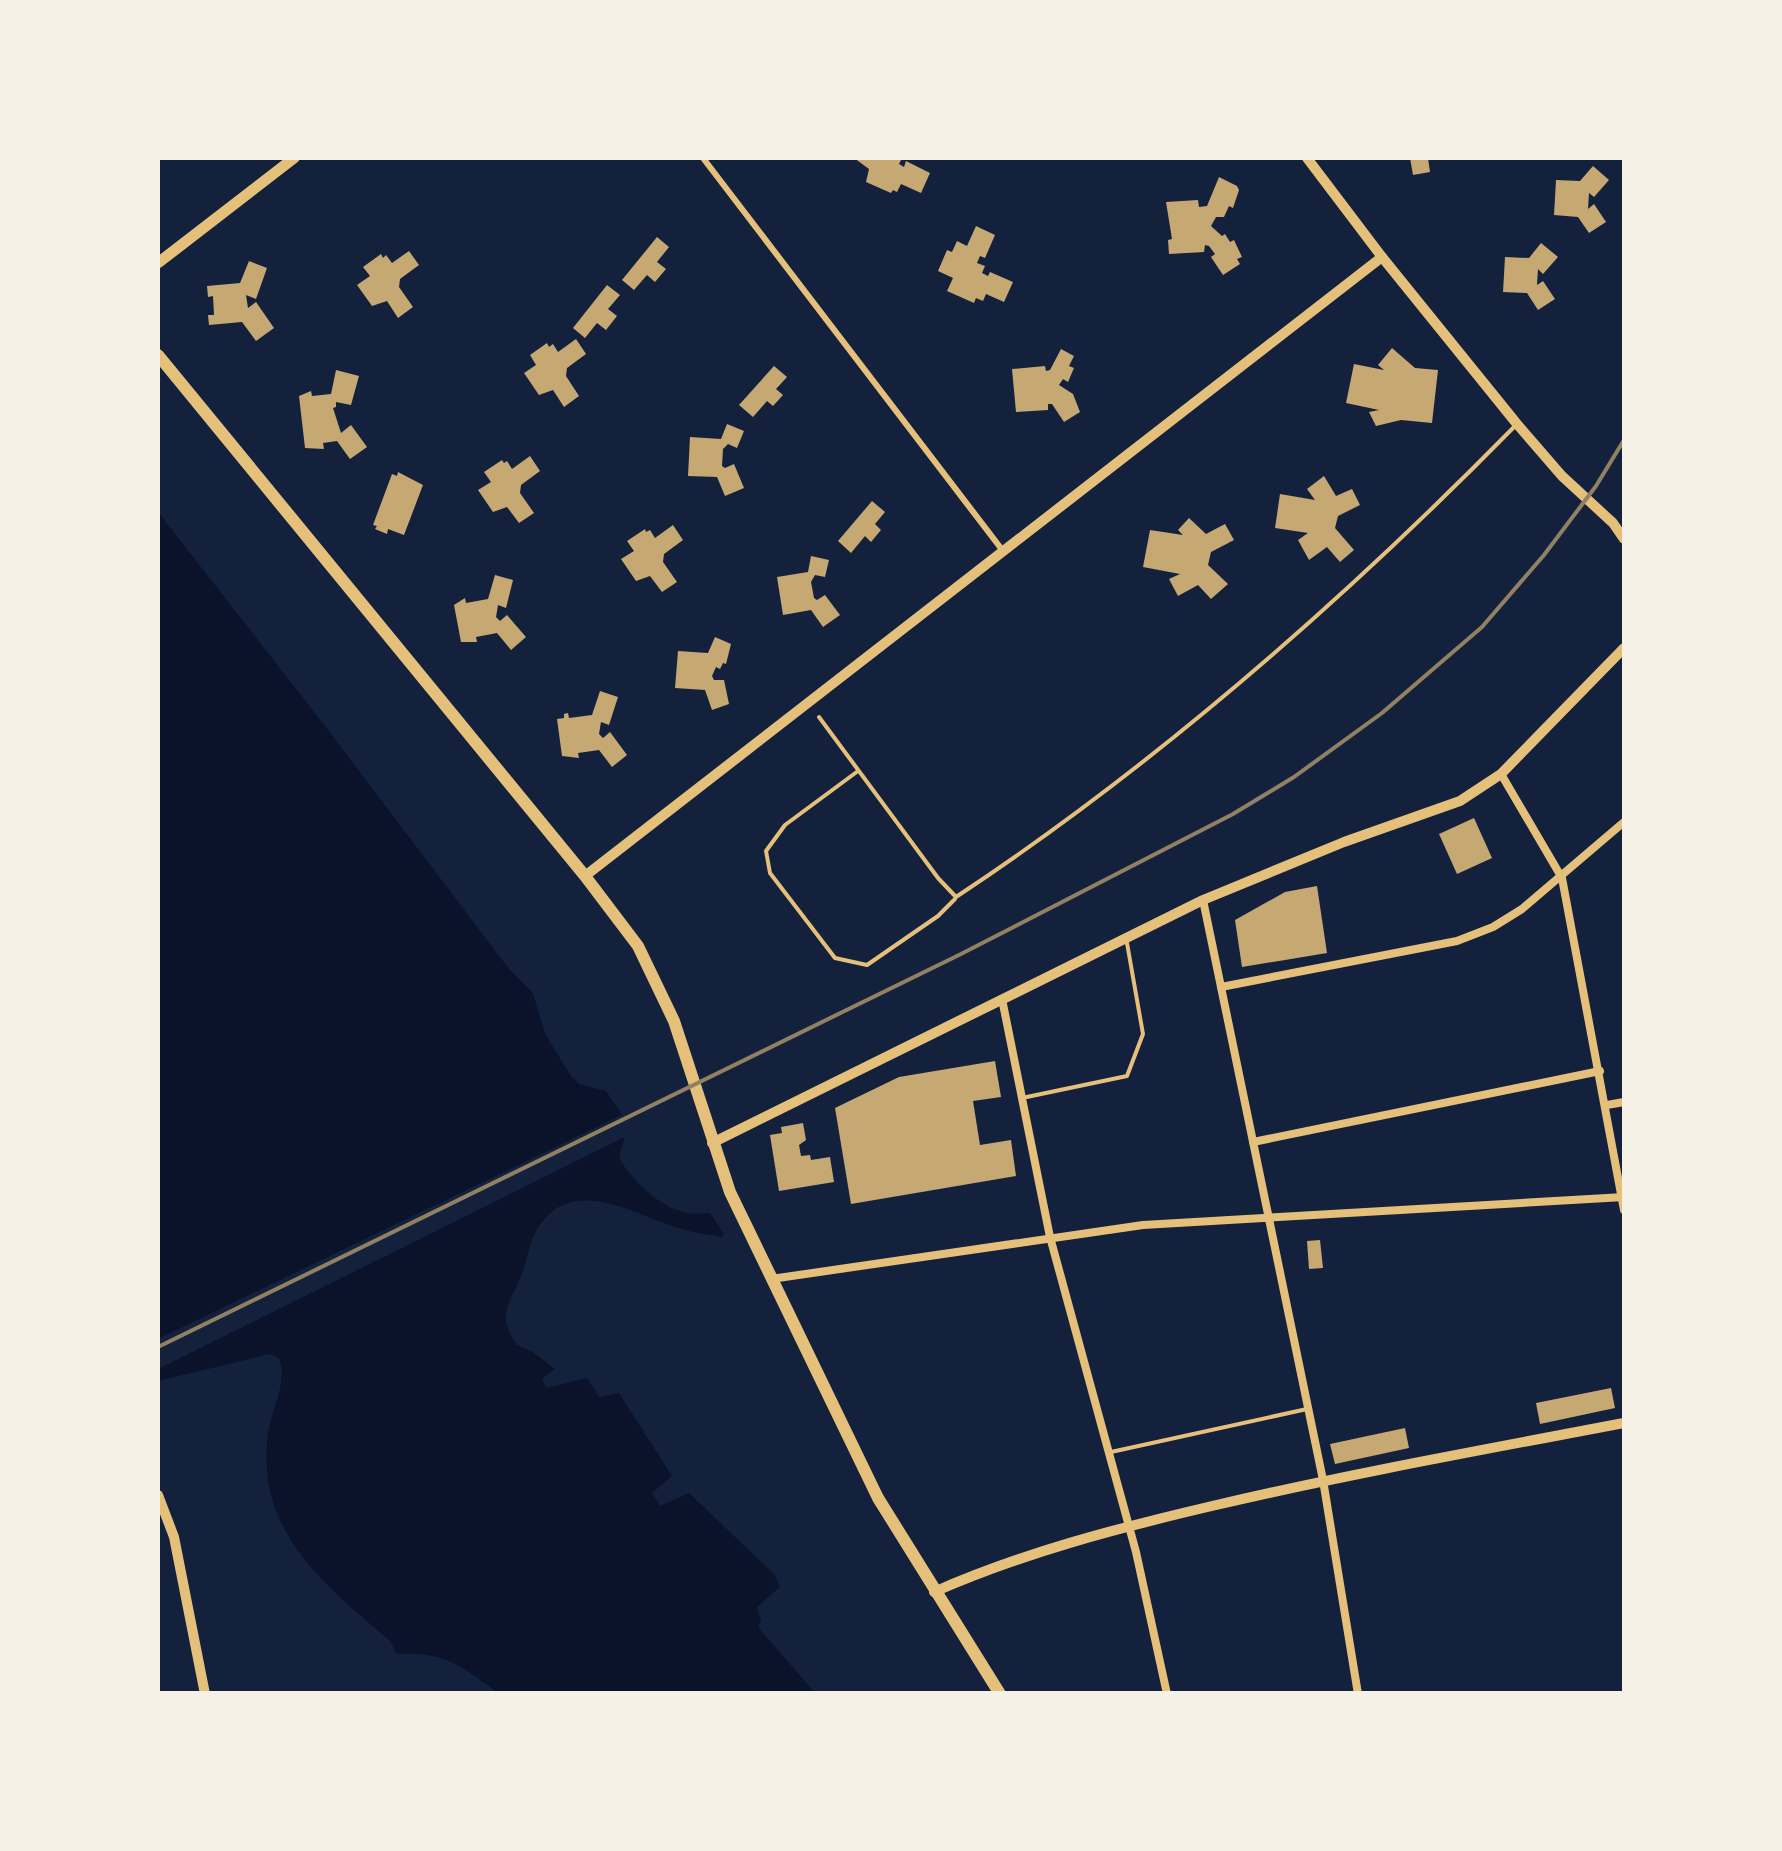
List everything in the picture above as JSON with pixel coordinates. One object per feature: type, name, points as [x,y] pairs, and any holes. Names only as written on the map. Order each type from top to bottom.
[{"type":"main road","points":[[158,263],[294,158]]},
{"type":"main road","points":[[158,355],[638,946],[674,1021],[730,1192],[771,1279],[878,1498],[1000,1694]]},
{"type":"street","points":[[703,158],[1003,551]]},
{"type":"street","points":[[1308,158],[1382,257],[1518,424],[1562,476],[1624,538]]},
{"type":"street","points":[[584,876],[1382,257]]},
{"type":"street","points":[[712,1143],[1203,900],[1344,842],[1460,801],[1500,774],[1624,648]]},
{"type":"street","points":[[1500,774],[1562,878],[1624,1210]]},
{"type":"street","points":[[1221,986],[1457,940],[1493,926],[1522,910],[1624,822]]},
{"type":"street","points":[[1203,900],[1323,1480],[1358,1694]]},
{"type":"street","points":[[1002,999],[1050,1237],[1128,1526],[1167,1694]]},
{"type":"street","points":[[1253,1142],[1600,1070]]},
{"type":"street","points":[[1607,1105],[1624,1102]]},
{"type":"street","points":[[771,1279],[1144,1225],[1624,1197]]},
{"type":"street","points":[[934,1592],[1128,1526],[1323,1480],[1624,1422]]},
{"type":"street","points":[[158,1494],[174,1537],[205,1694]]},
{"type":"lane","points":[[858,771],[784,825],[766,851],[770,874],[835,958],[867,965],[938,916],[956,897],[1103,795],[1288,644],[1518,424]]},
{"type":"lane","points":[[819,716],[956,897]]},
{"type":"lane","points":[[1022,1098],[1127,1076],[1143,1034],[1126,938]]},
{"type":"lane","points":[[1108,1453],[1307,1410]]},
{"type":"water","points":[[158,512],[509,969],[533,993],[545,1034],[571,1076],[579,1084],[606,1091],[628,1124],[619,1158],[625,1168],[651,1195],[672,1208],[710,1213],[724,1234],[722,1237],[683,1229],[611,1204],[578,1201],[563,1205],[549,1214],[534,1235],[507,1309],[507,1325],[517,1345],[555,1369],[542,1379],[546,1388],[587,1378],[599,1397],[619,1393],[672,1476],[652,1493],[660,1506],[689,1493],[774,1574],[780,1587],[757,1607],[761,1620],[758,1627],[815,1693],[498,1693],[452,1662],[428,1655],[397,1654],[390,1641],[319,1576],[283,1527],[272,1499],[267,1468],[268,1433],[282,1377],[279,1358],[270,1354],[158,1381]]},
{"type":"pier","points":[[628,1112],[633,1123],[631,1134],[158,1369],[158,1339]]},
{"type":"building","points":[[854,158],[902,158],[899,164],[904,167],[906,161],[930,173],[921,193],[901,184],[897,192],[891,193],[866,182],[869,169]]},
{"type":"building","points":[[1410,158],[1428,158],[1430,172],[1413,175]]},
{"type":"building","points":[[1593,166],[1609,180],[1594,197],[1589,193],[1588,209],[1594,204],[1606,222],[1589,233],[1578,217],[1554,215],[1556,180],[1580,181]]},
{"type":"building","points":[[1219,177],[1239,190],[1233,208],[1229,206],[1224,217],[1216,217],[1211,226],[1230,242],[1234,240],[1242,257],[1237,259],[1240,264],[1223,275],[1209,246],[1205,245],[1204,252],[1169,254],[1168,240],[1172,239],[1166,202],[1198,200],[1199,207],[1207,206]]},
{"type":"building","points":[[976,226],[995,235],[985,258],[980,256],[977,263],[985,266],[982,273],[988,276],[990,272],[1013,282],[1004,302],[986,294],[983,301],[976,298],[974,303],[947,291],[953,278],[938,271],[947,250],[952,252],[957,241],[967,246]]},
{"type":"building","points":[[657,237],[669,247],[657,262],[666,269],[655,282],[647,275],[634,290],[622,280]]},
{"type":"building","points":[[1541,243],[1558,257],[1543,274],[1538,269],[1537,285],[1543,281],[1555,299],[1538,310],[1527,293],[1503,292],[1505,257],[1529,258]]},
{"type":"building","points":[[409,251],[419,265],[400,279],[399,287],[413,307],[398,318],[387,301],[372,306],[357,285],[370,276],[363,267],[381,254],[392,263]]},
{"type":"building","points":[[249,261],[267,268],[256,299],[246,295],[248,308],[256,302],[274,328],[256,341],[242,322],[209,325],[208,315],[214,315],[213,296],[208,297],[207,286],[240,283]]},
{"type":"building","points":[[607,285],[620,295],[608,309],[617,316],[606,330],[597,323],[585,338],[573,328]]},
{"type":"building","points":[[576,339],[586,354],[567,368],[566,376],[579,396],[564,407],[553,390],[539,395],[524,373],[536,365],[530,355],[547,343],[549,347],[553,344],[558,352]]},
{"type":"building","points":[[1392,348],[1415,368],[1438,370],[1432,423],[1401,420],[1376,426],[1369,412],[1379,410],[1346,403],[1354,364],[1384,370],[1378,365]]},
{"type":"building","points":[[1061,349],[1074,356],[1069,366],[1074,368],[1068,382],[1063,379],[1059,385],[1073,394],[1080,412],[1064,422],[1052,404],[1048,404],[1048,410],[1016,412],[1012,369],[1045,366],[1046,371],[1050,370]]},
{"type":"building","points":[[774,366],[787,377],[776,389],[783,395],[773,406],[767,401],[753,417],[739,405]]},
{"type":"building","points":[[336,370],[359,376],[351,405],[336,402],[333,408],[341,433],[351,425],[367,447],[350,459],[337,441],[323,443],[324,449],[305,448],[299,396],[311,391],[312,396],[331,394]]},
{"type":"building","points":[[727,424],[744,431],[737,448],[728,444],[723,449],[722,466],[734,464],[744,488],[725,496],[717,477],[688,476],[690,437],[721,439]]},
{"type":"building","points":[[530,456],[540,471],[521,485],[520,493],[534,513],[519,523],[507,507],[493,512],[478,490],[491,482],[484,472],[502,460],[512,469]]},
{"type":"building","points":[[398,472],[423,485],[404,535],[388,529],[387,534],[373,525],[392,474],[397,476]]},
{"type":"building","points":[[1324,476],[1336,496],[1352,489],[1360,505],[1338,516],[1335,528],[1354,550],[1340,562],[1327,547],[1309,560],[1298,540],[1308,533],[1275,528],[1280,494],[1315,500],[1307,489]]},
{"type":"building","points":[[872,501],[885,512],[875,524],[881,530],[871,542],[865,536],[851,553],[838,541]]},
{"type":"building","points":[[1189,518],[1206,534],[1225,524],[1234,540],[1211,552],[1208,565],[1228,584],[1211,599],[1198,585],[1178,596],[1169,579],[1180,574],[1143,567],[1150,530],[1183,535],[1178,530]]},
{"type":"building","points":[[673,525],[683,540],[664,554],[663,562],[677,582],[662,592],[650,576],[636,581],[621,559],[634,551],[627,541],[645,529],[655,538]]},
{"type":"building","points":[[811,556],[829,560],[825,577],[815,575],[811,582],[814,598],[825,595],[840,615],[823,627],[811,610],[783,615],[777,577],[808,572]]},
{"type":"building","points":[[495,575],[513,580],[506,608],[498,605],[496,617],[500,621],[507,615],[526,637],[511,650],[497,633],[476,637],[477,642],[461,642],[454,605],[465,598],[466,603],[488,599]]},
{"type":"building","points":[[715,637],[731,644],[726,664],[720,669],[716,667],[712,676],[714,680],[724,680],[729,704],[712,710],[705,690],[675,688],[678,651],[708,653]]},
{"type":"building","points":[[600,691],[618,697],[609,725],[601,722],[599,734],[603,738],[610,732],[627,755],[612,767],[599,750],[578,753],[579,758],[562,756],[557,719],[568,713],[569,718],[592,715]]},
{"type":"building","points":[[1474,818],[1492,858],[1457,874],[1439,834]]},
{"type":"building","points":[[1317,886],[1327,953],[1242,967],[1235,920],[1285,892]]},
{"type":"building","points":[[995,1061],[1001,1097],[973,1101],[980,1145],[1011,1140],[1016,1176],[851,1204],[835,1108],[899,1077]]},
{"type":"building","points":[[803,1123],[806,1140],[799,1145],[801,1156],[810,1155],[811,1160],[830,1157],[834,1182],[779,1191],[770,1135],[782,1133],[781,1127]]},
{"type":"building","points":[[1320,1240],[1323,1268],[1309,1269],[1307,1241]]},
{"type":"building","points":[[1611,1388],[1615,1408],[1540,1424],[1536,1403]]},
{"type":"building","points":[[1405,1428],[1409,1448],[1335,1464],[1330,1444]]},
{"type":"railway","points":[[158,1347],[959,955],[1233,814],[1294,777],[1382,713],[1482,627],[1544,555],[1596,486],[1624,440]]}]
